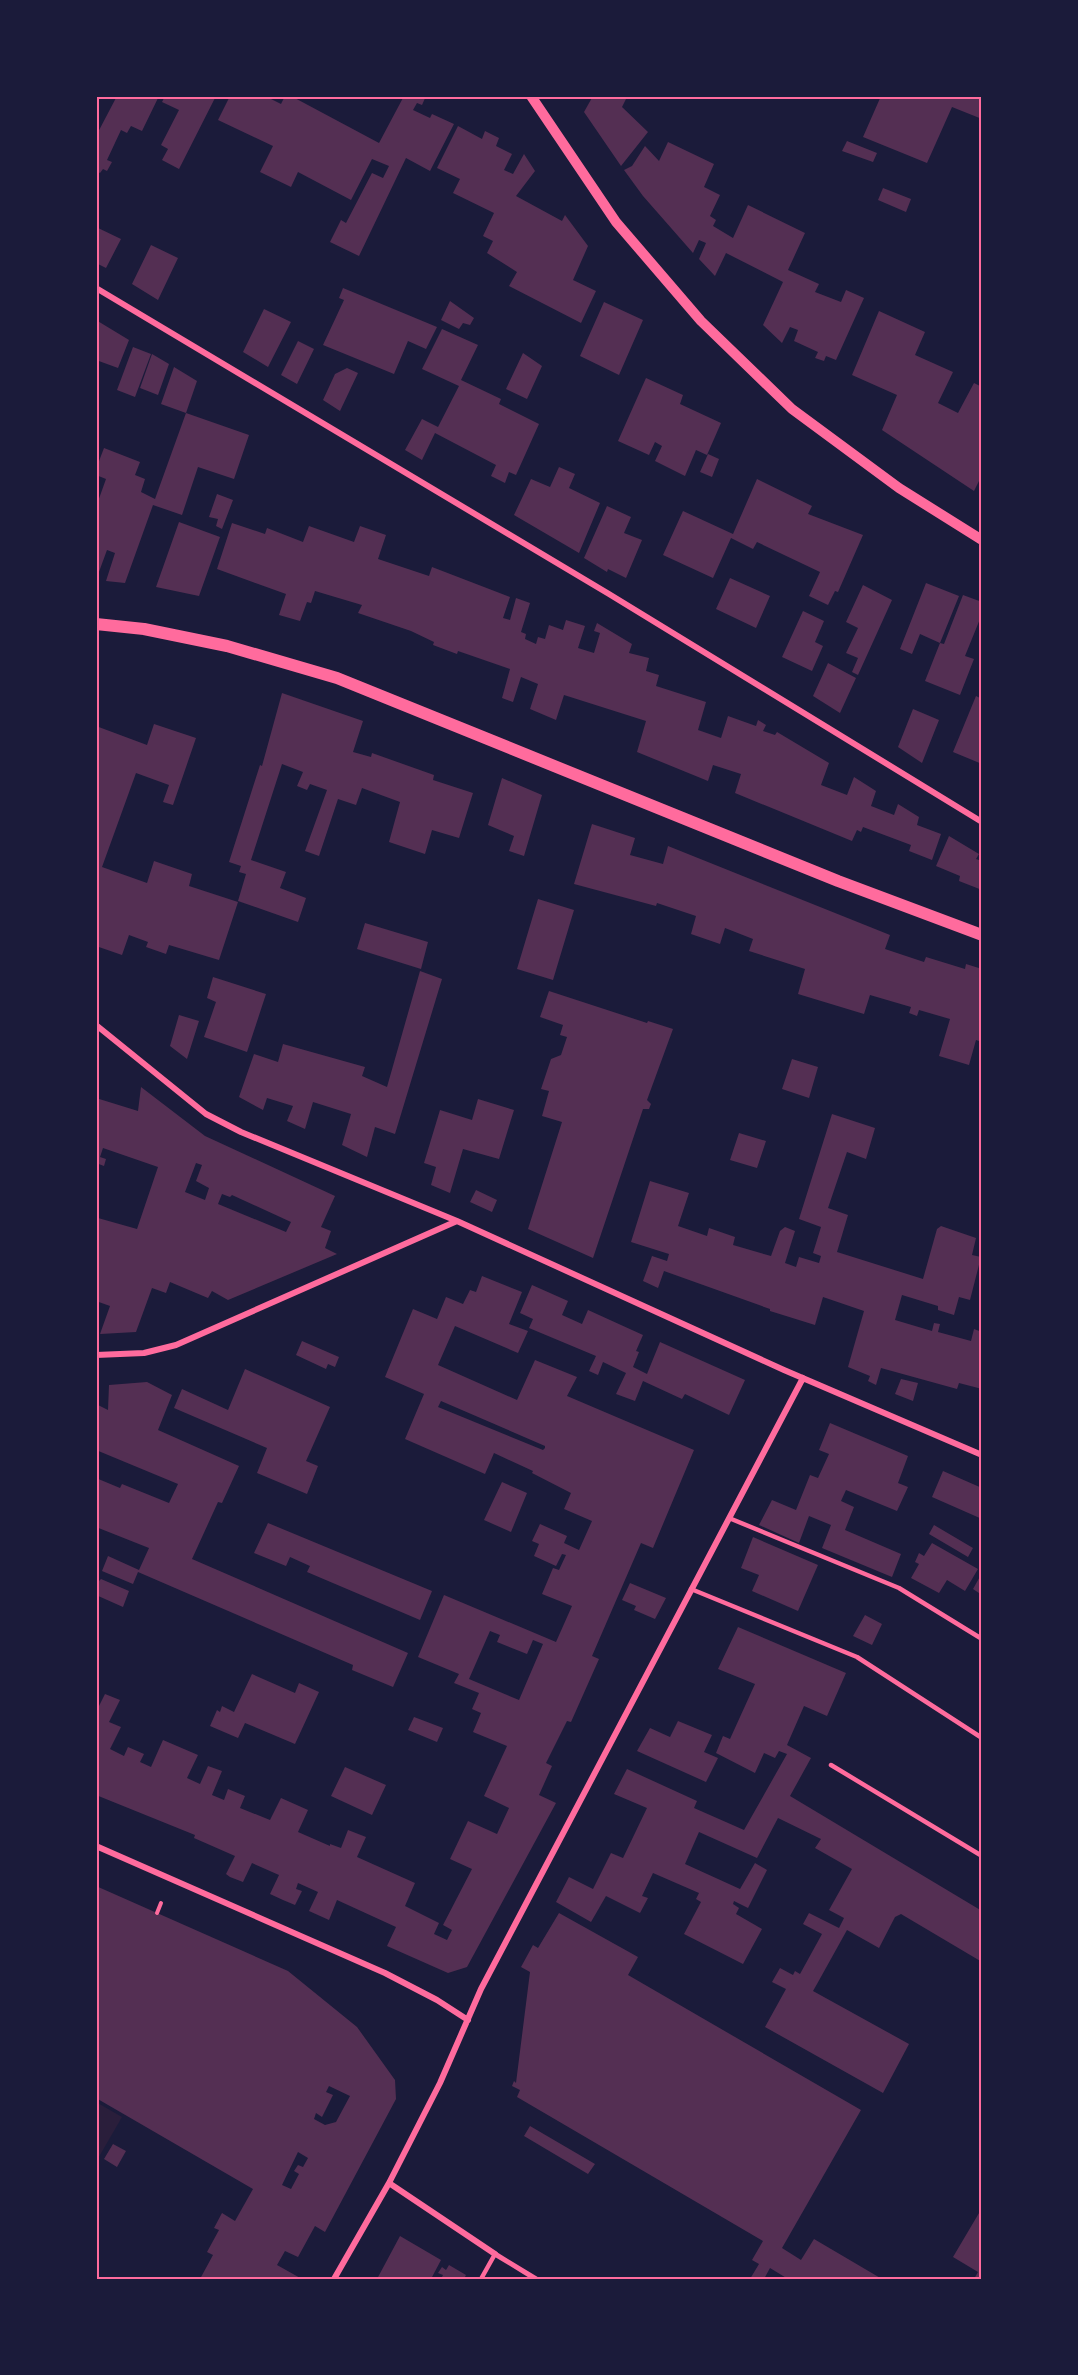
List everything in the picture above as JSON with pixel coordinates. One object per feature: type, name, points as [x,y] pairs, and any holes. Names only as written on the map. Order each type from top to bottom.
[{"type":"main road","points":[[96,624],[144,629],[227,646],[337,678],[838,881],[982,935]]},
{"type":"street","points":[[531,96],[616,222],[701,321],[792,409],[899,488],[982,540]]},
{"type":"street","points":[[96,288],[609,594],[982,822]]},
{"type":"street","points":[[96,1025],[207,1114],[241,1132],[457,1221],[803,1378],[982,1455]]},
{"type":"street","points":[[96,1355],[144,1353],[176,1345],[457,1221]]},
{"type":"street","points":[[334,2279],[389,2183],[487,1979],[803,1378]]},
{"type":"street","points":[[96,1846],[385,1972],[468,2020]]},
{"type":"street","points":[[389,2183],[536,2279]]},
{"type":"lane","points":[[729,1518],[899,1588],[982,1639]]},
{"type":"lane","points":[[691,1589],[857,1657],[982,1738]]},
{"type":"lane","points":[[831,1764],[982,1856]]},
{"type":"lane","points":[[482,2279],[495,2254]]},
{"type":"shaded area","points":[[96,2102],[122,2117],[96,2162]]},
{"type":"building","points":[[117,96],[159,96],[142,131],[131,126],[127,133],[121,130],[107,160],[112,162],[107,171],[103,169],[100,173],[96,171],[96,136]]},
{"type":"building","points":[[165,96],[216,96],[179,169],[162,160],[168,149],[161,145],[179,110],[162,102]]},
{"type":"building","points":[[230,96],[265,96],[281,104],[285,96],[291,96],[379,143],[404,96],[426,96],[422,105],[417,103],[413,110],[430,118],[432,114],[454,124],[430,171],[406,158],[359,256],[330,242],[341,220],[346,223],[372,173],[383,178],[389,166],[372,159],[351,200],[298,172],[291,187],[260,172],[273,146],[218,120]]},
{"type":"building","points":[[593,96],[621,96],[626,99],[622,107],[648,132],[621,166],[584,112]]},
{"type":"building","points":[[881,96],[982,96],[982,119],[952,107],[927,163],[863,137]]},
{"type":"building","points":[[458,126],[482,139],[485,131],[499,138],[496,146],[512,154],[504,170],[513,174],[524,154],[535,171],[516,196],[562,221],[565,215],[588,246],[573,280],[596,291],[581,323],[509,286],[517,272],[487,253],[493,241],[483,236],[494,213],[453,193],[460,179],[437,168]]},
{"type":"building","points":[[847,141],[877,153],[873,162],[842,151]]},
{"type":"building","points":[[668,142],[714,164],[704,187],[720,195],[710,216],[716,220],[713,226],[733,238],[748,205],[805,233],[788,270],[819,284],[815,292],[841,302],[846,290],[864,298],[836,360],[826,356],[824,361],[815,358],[818,352],[794,341],[798,330],[790,327],[782,343],[763,325],[783,282],[726,253],[715,276],[699,259],[706,243],[699,240],[693,253],[643,196],[624,170],[632,166],[645,146],[659,161]]},
{"type":"building","points":[[883,188],[911,199],[906,212],[878,200]]},
{"type":"building","points":[[96,227],[121,239],[106,268],[96,263]]},
{"type":"building","points":[[151,245],[178,258],[158,300],[132,284]]},
{"type":"building","points":[[343,288],[437,327],[426,349],[408,341],[394,374],[323,345],[344,300],[339,298]]},
{"type":"building","points":[[450,301],[474,318],[470,325],[463,323],[459,329],[441,320]]},
{"type":"building","points":[[604,302],[643,320],[619,375],[580,356]]},
{"type":"building","points":[[264,309],[291,322],[268,367],[243,352]]},
{"type":"building","points":[[879,311],[925,332],[915,355],[953,372],[938,403],[958,413],[974,383],[982,387],[982,475],[974,491],[882,430],[897,395],[852,375]]},
{"type":"building","points":[[96,320],[129,340],[118,368],[96,360]]},
{"type":"building","points":[[442,329],[478,345],[461,380],[501,399],[499,404],[539,424],[516,475],[509,472],[505,483],[491,476],[496,465],[435,433],[422,460],[405,450],[422,419],[438,427],[459,386],[422,369]]},
{"type":"building","points":[[298,341],[314,349],[297,384],[281,375]]},
{"type":"building","points":[[133,347],[151,354],[135,397],[117,390]]},
{"type":"building","points":[[523,353],[542,366],[527,399],[506,389]]},
{"type":"building","points":[[152,354],[169,364],[158,395],[140,388]]},
{"type":"building","points":[[174,367],[197,381],[186,413],[161,404]]},
{"type":"building","points":[[347,368],[358,373],[340,411],[323,400],[335,374]]},
{"type":"building","points":[[646,378],[683,395],[680,404],[721,423],[707,455],[696,450],[685,476],[655,461],[662,446],[655,442],[649,455],[618,441]]},
{"type":"building","points":[[186,413],[249,435],[234,479],[198,467],[182,515],[153,505],[125,583],[106,581],[115,553],[107,550],[96,580],[96,507],[106,479],[96,475],[96,469],[104,448],[140,462],[135,475],[145,479],[141,492],[155,499]]},
{"type":"building","points":[[708,454],[719,459],[712,477],[700,472]]},
{"type":"building","points":[[559,467],[575,474],[569,488],[600,503],[579,553],[514,515],[531,479],[550,487]]},
{"type":"building","points":[[757,479],[812,506],[808,514],[863,535],[838,592],[835,591],[828,605],[809,596],[820,572],[757,542],[753,549],[731,538],[713,578],[663,555],[683,511],[733,534]]},
{"type":"building","points":[[217,494],[233,500],[222,529],[216,526],[218,519],[209,517]]},
{"type":"building","points":[[607,506],[631,517],[624,533],[642,540],[626,578],[608,569],[607,572],[584,558]]},
{"type":"building","points":[[179,522],[220,537],[199,596],[156,587]]},
{"type":"building","points":[[232,523],[265,534],[267,528],[303,542],[309,526],[354,542],[360,526],[386,535],[378,559],[429,576],[432,567],[510,597],[503,618],[510,620],[516,598],[530,603],[521,632],[526,634],[525,639],[536,644],[538,637],[545,639],[549,625],[563,630],[566,620],[585,626],[578,648],[594,653],[600,633],[594,631],[597,623],[632,644],[629,653],[649,658],[646,671],[659,675],[656,686],[706,702],[698,730],[721,738],[728,716],[756,726],[758,720],[766,725],[763,731],[775,735],[777,732],[829,763],[821,785],[847,795],[854,777],[876,791],[871,806],[894,815],[898,804],[919,817],[917,825],[941,834],[932,860],[909,851],[911,845],[863,827],[861,832],[857,830],[852,841],[735,793],[741,774],[713,765],[708,781],[637,752],[646,721],[564,695],[556,720],[530,709],[538,684],[521,677],[513,702],[502,698],[510,669],[458,651],[457,654],[433,645],[434,642],[411,631],[358,613],[362,605],[315,591],[311,603],[307,602],[300,621],[279,615],[286,594],[217,569]]},
{"type":"building","points":[[730,578],[770,596],[756,628],[716,609]]},
{"type":"building","points":[[926,583],[959,596],[940,643],[920,634],[912,654],[900,649]]},
{"type":"building","points":[[863,585],[892,600],[858,675],[852,672],[858,658],[846,653],[858,628],[846,622]]},
{"type":"building","points":[[963,595],[982,602],[982,614],[965,656],[974,659],[960,695],[925,681],[940,643],[944,644]]},
{"type":"building","points":[[803,611],[824,621],[815,642],[823,646],[812,671],[782,657]]},
{"type":"building","points":[[828,663],[856,678],[840,713],[813,696]]},
{"type":"building","points":[[282,693],[363,721],[353,752],[371,757],[372,753],[434,775],[433,780],[473,793],[459,838],[432,830],[425,854],[389,842],[400,802],[362,788],[356,805],[338,799],[319,856],[305,851],[327,790],[310,784],[307,790],[297,786],[303,772],[282,764],[251,860],[286,872],[280,888],[306,898],[298,922],[238,901],[246,874],[239,872],[241,866],[229,862],[260,765],[262,766]]},
{"type":"building","points":[[976,696],[982,699],[982,764],[953,752]]},
{"type":"building","points":[[913,709],[939,720],[922,763],[898,747]]},
{"type":"building","points":[[154,724],[196,738],[173,805],[163,802],[169,785],[136,773],[102,867],[147,883],[154,861],[192,874],[189,886],[238,902],[219,960],[169,945],[166,954],[146,947],[148,942],[129,935],[122,955],[96,946],[96,726],[147,745]]},
{"type":"building","points":[[502,778],[542,795],[524,856],[509,851],[514,836],[488,825]]},
{"type":"building","points":[[592,824],[635,838],[630,855],[663,864],[668,846],[890,935],[885,949],[924,962],[926,957],[965,969],[966,964],[982,969],[982,1042],[976,1040],[969,1065],[939,1056],[950,1019],[919,1010],[917,1016],[909,1013],[911,1007],[870,995],[864,1014],[798,994],[805,969],[749,951],[753,939],[725,928],[720,944],[691,934],[696,916],[657,903],[656,906],[574,884]]},
{"type":"building","points":[[949,836],[979,854],[976,859],[982,861],[982,890],[959,881],[960,876],[936,866]]},
{"type":"building","points":[[538,899],[574,910],[553,980],[517,969]]},
{"type":"building","points":[[365,923],[428,942],[421,969],[357,949]]},
{"type":"building","points":[[420,971],[442,979],[395,1134],[375,1127],[367,1157],[342,1145],[351,1114],[313,1102],[305,1129],[287,1121],[293,1106],[267,1098],[263,1110],[239,1097],[254,1054],[278,1062],[283,1044],[365,1067],[362,1076],[387,1087]]},
{"type":"building","points":[[213,977],[266,994],[247,1052],[204,1037],[216,1002],[207,998]]},
{"type":"building","points":[[549,991],[647,1023],[648,1021],[673,1029],[647,1100],[651,1104],[649,1109],[643,1109],[593,1258],[528,1229],[562,1122],[542,1116],[549,1091],[541,1089],[551,1059],[561,1055],[567,1037],[560,1035],[563,1025],[540,1017]]},
{"type":"building","points":[[179,1015],[199,1021],[187,1059],[170,1046]]},
{"type":"building","points":[[792,1059],[818,1067],[809,1098],[782,1089]]},
{"type":"building","points":[[141,1087],[205,1136],[335,1196],[321,1227],[331,1231],[325,1248],[337,1254],[228,1300],[212,1291],[208,1298],[170,1282],[166,1293],[152,1288],[136,1332],[100,1334],[110,1306],[96,1301],[98,1218],[137,1229],[158,1167],[103,1148],[100,1157],[106,1159],[104,1166],[96,1163],[96,1098],[138,1111]],"holes":[[[196,1163],[202,1165],[196,1181],[209,1188],[205,1200],[185,1192]],[[222,1194],[230,1197],[232,1195],[291,1222],[286,1232],[218,1204]]]},
{"type":"building","points":[[478,1099],[514,1110],[499,1159],[463,1149],[450,1193],[431,1185],[436,1167],[424,1163],[440,1110],[472,1120]]},
{"type":"building","points":[[832,1114],[875,1128],[866,1159],[847,1152],[828,1208],[848,1215],[837,1252],[923,1279],[937,1229],[941,1226],[976,1238],[972,1255],[981,1257],[970,1300],[959,1297],[954,1315],[938,1310],[938,1306],[902,1295],[895,1320],[932,1331],[934,1323],[940,1324],[938,1332],[971,1341],[974,1329],[982,1332],[982,1389],[959,1383],[957,1389],[881,1368],[876,1385],[868,1381],[870,1376],[848,1367],[864,1311],[823,1297],[815,1325],[770,1311],[770,1309],[664,1271],[658,1288],[643,1281],[652,1256],[667,1261],[669,1254],[631,1242],[650,1181],[689,1193],[678,1226],[707,1236],[709,1228],[735,1237],[733,1245],[771,1256],[780,1231],[785,1227],[795,1231],[785,1263],[796,1267],[799,1257],[819,1263],[821,1256],[813,1253],[821,1227],[799,1219]]},
{"type":"building","points":[[739,1133],[766,1141],[757,1168],[730,1160]]},
{"type":"building","points":[[476,1190],[497,1200],[492,1212],[470,1202]]},
{"type":"building","points":[[482,1276],[522,1292],[509,1324],[528,1331],[518,1353],[455,1326],[438,1365],[517,1400],[535,1360],[577,1377],[567,1396],[694,1450],[653,1548],[641,1543],[592,1656],[599,1659],[571,1722],[567,1721],[546,1763],[552,1766],[539,1795],[556,1803],[467,1967],[448,1973],[387,1946],[396,1927],[337,1900],[329,1920],[309,1911],[318,1892],[298,1883],[296,1889],[302,1891],[295,1905],[283,1900],[270,1894],[279,1875],[252,1863],[243,1882],[230,1877],[226,1874],[235,1856],[194,1838],[195,1835],[96,1795],[96,1712],[105,1694],[120,1700],[109,1722],[121,1727],[110,1749],[124,1756],[128,1747],[144,1754],[140,1762],[151,1767],[163,1740],[198,1755],[187,1778],[200,1784],[208,1766],[222,1771],[212,1795],[224,1800],[228,1789],[245,1796],[240,1808],[270,1820],[281,1798],[308,1810],[298,1832],[330,1846],[330,1844],[341,1848],[348,1830],[366,1837],[357,1857],[415,1883],[405,1906],[439,1923],[434,1934],[447,1940],[452,1930],[443,1925],[472,1869],[450,1859],[468,1821],[497,1834],[509,1808],[484,1796],[507,1746],[473,1732],[481,1713],[472,1709],[479,1693],[454,1683],[459,1674],[418,1657],[444,1595],[556,1642],[572,1606],[542,1594],[553,1568],[559,1570],[566,1555],[562,1554],[556,1566],[534,1556],[539,1544],[532,1541],[540,1524],[567,1536],[564,1543],[579,1550],[592,1521],[564,1509],[571,1493],[532,1473],[533,1471],[494,1453],[485,1474],[405,1439],[424,1394],[385,1377],[413,1309],[437,1319],[446,1297],[463,1304],[470,1290],[476,1292]],"holes":[[[441,1401],[545,1446],[545,1448],[543,1450],[438,1407]],[[490,1631],[500,1635],[497,1642],[527,1654],[533,1640],[543,1644],[519,1700],[469,1679]]]},
{"type":"building","points":[[532,1285],[568,1301],[562,1315],[582,1324],[588,1310],[643,1335],[636,1351],[639,1352],[633,1367],[647,1374],[660,1342],[745,1380],[729,1415],[685,1394],[682,1399],[643,1381],[635,1401],[616,1394],[626,1373],[603,1362],[598,1375],[589,1371],[596,1356],[529,1328],[533,1319],[520,1313]]},
{"type":"building","points":[[302,1341],[339,1357],[335,1367],[328,1364],[326,1369],[296,1355]]},
{"type":"building","points":[[245,1369],[330,1407],[306,1461],[318,1466],[307,1494],[257,1473],[267,1448],[174,1408],[182,1389],[228,1410]]},
{"type":"building","points":[[901,1379],[918,1383],[913,1401],[895,1394]]},
{"type":"building","points":[[147,1382],[172,1395],[158,1430],[239,1466],[222,1503],[218,1502],[192,1559],[408,1653],[393,1687],[352,1670],[353,1665],[138,1572],[133,1584],[102,1571],[108,1556],[139,1570],[149,1548],[96,1527],[96,1478],[120,1488],[122,1484],[169,1503],[178,1484],[96,1450],[96,1404],[108,1410],[109,1385]]},
{"type":"building","points":[[830,1423],[908,1456],[898,1483],[908,1487],[897,1511],[846,1490],[841,1501],[854,1507],[845,1530],[901,1554],[892,1577],[822,1548],[831,1525],[809,1516],[799,1543],[759,1525],[772,1500],[796,1510],[810,1475],[818,1478],[829,1454],[819,1450]]},
{"type":"building","points":[[943,1471],[982,1488],[982,1519],[932,1497]]},
{"type":"building","points":[[502,1482],[527,1493],[511,1532],[484,1520]]},
{"type":"building","points":[[268,1523],[432,1591],[420,1620],[307,1572],[310,1566],[290,1557],[286,1566],[254,1553]]},
{"type":"building","points":[[934,1525],[973,1548],[968,1557],[929,1534]]},
{"type":"building","points":[[753,1537],[818,1565],[798,1611],[752,1591],[759,1575],[741,1568]]},
{"type":"building","points":[[932,1543],[978,1569],[965,1591],[947,1580],[939,1593],[911,1578],[919,1564],[915,1562],[919,1553],[924,1556]]},
{"type":"building","points":[[982,1573],[982,1595],[973,1589]]},
{"type":"building","points":[[101,1579],[129,1591],[123,1607],[96,1595],[96,1580]]},
{"type":"building","points":[[630,1583],[666,1598],[655,1619],[634,1610],[636,1606],[622,1600]]},
{"type":"building","points":[[865,1615],[882,1624],[872,1645],[853,1636]]},
{"type":"building","points":[[738,1627],[846,1673],[827,1716],[804,1706],[787,1745],[811,1758],[790,1796],[982,1911],[982,1962],[901,1914],[895,1917],[879,1948],[847,1930],[813,1991],[909,2044],[883,2093],[765,2027],[786,1989],[772,1982],[780,1968],[793,1975],[795,1971],[800,1974],[822,1934],[803,1924],[809,1913],[839,1928],[844,1918],[829,1910],[852,1869],[815,1848],[821,1839],[778,1818],[757,1858],[699,1832],[685,1864],[740,1889],[755,1863],[767,1870],[748,1908],[734,1901],[733,1904],[739,1908],[736,1914],[762,1929],[743,1964],[684,1934],[701,1902],[696,1899],[699,1893],[653,1873],[642,1896],[648,1898],[640,1913],[606,1896],[591,1922],[556,1902],[569,1877],[593,1889],[611,1853],[623,1858],[647,1808],[614,1794],[627,1769],[697,1801],[694,1808],[744,1830],[787,1754],[779,1751],[775,1758],[764,1753],[755,1773],[716,1753],[723,1736],[730,1739],[755,1684],[718,1669]]},
{"type":"building","points":[[252,1674],[295,1693],[299,1683],[319,1692],[295,1744],[245,1723],[238,1738],[210,1726],[217,1710],[220,1712],[222,1706],[234,1712]]},
{"type":"building","points":[[414,1717],[443,1728],[437,1742],[408,1730]]},
{"type":"building","points":[[678,1721],[712,1735],[704,1752],[718,1758],[706,1782],[637,1751],[650,1728],[670,1737]]},
{"type":"building","points":[[345,1767],[386,1785],[372,1815],[331,1796]]},
{"type":"building","points":[[96,1886],[288,1971],[357,2027],[395,2080],[396,2099],[325,2232],[315,2226],[298,2257],[285,2251],[277,2265],[302,2279],[200,2279],[213,2255],[207,2252],[219,2230],[214,2228],[222,2213],[235,2221],[253,2189],[96,2098]],"holes":[[[329,2086],[350,2096],[336,2122],[325,2125],[314,2119],[316,2113],[322,2117],[333,2095],[326,2092]],[[298,2152],[308,2158],[303,2167],[298,2165],[294,2171],[299,2174],[291,2189],[282,2185]]]},
{"type":"building","points":[[559,1913],[638,1957],[628,1975],[861,2110],[782,2248],[801,2260],[814,2239],[882,2279],[788,2279],[770,2268],[764,2279],[750,2279],[759,2264],[752,2260],[763,2241],[517,2097],[520,2090],[512,2086],[514,2081],[516,2083],[530,1972],[521,1967],[533,1945],[538,1948]]},
{"type":"building","points":[[530,2126],[595,2164],[588,2174],[524,2136]]},
{"type":"building","points":[[113,2144],[126,2151],[117,2167],[104,2159]]},
{"type":"building","points":[[982,2208],[982,2279],[974,2279],[978,2272],[953,2257]]},
{"type":"building","points":[[400,2236],[441,2260],[431,2279],[377,2279]]},
{"type":"building","points":[[449,2265],[466,2275],[464,2279],[441,2279],[443,2275],[438,2273],[442,2267],[446,2270]]}]
